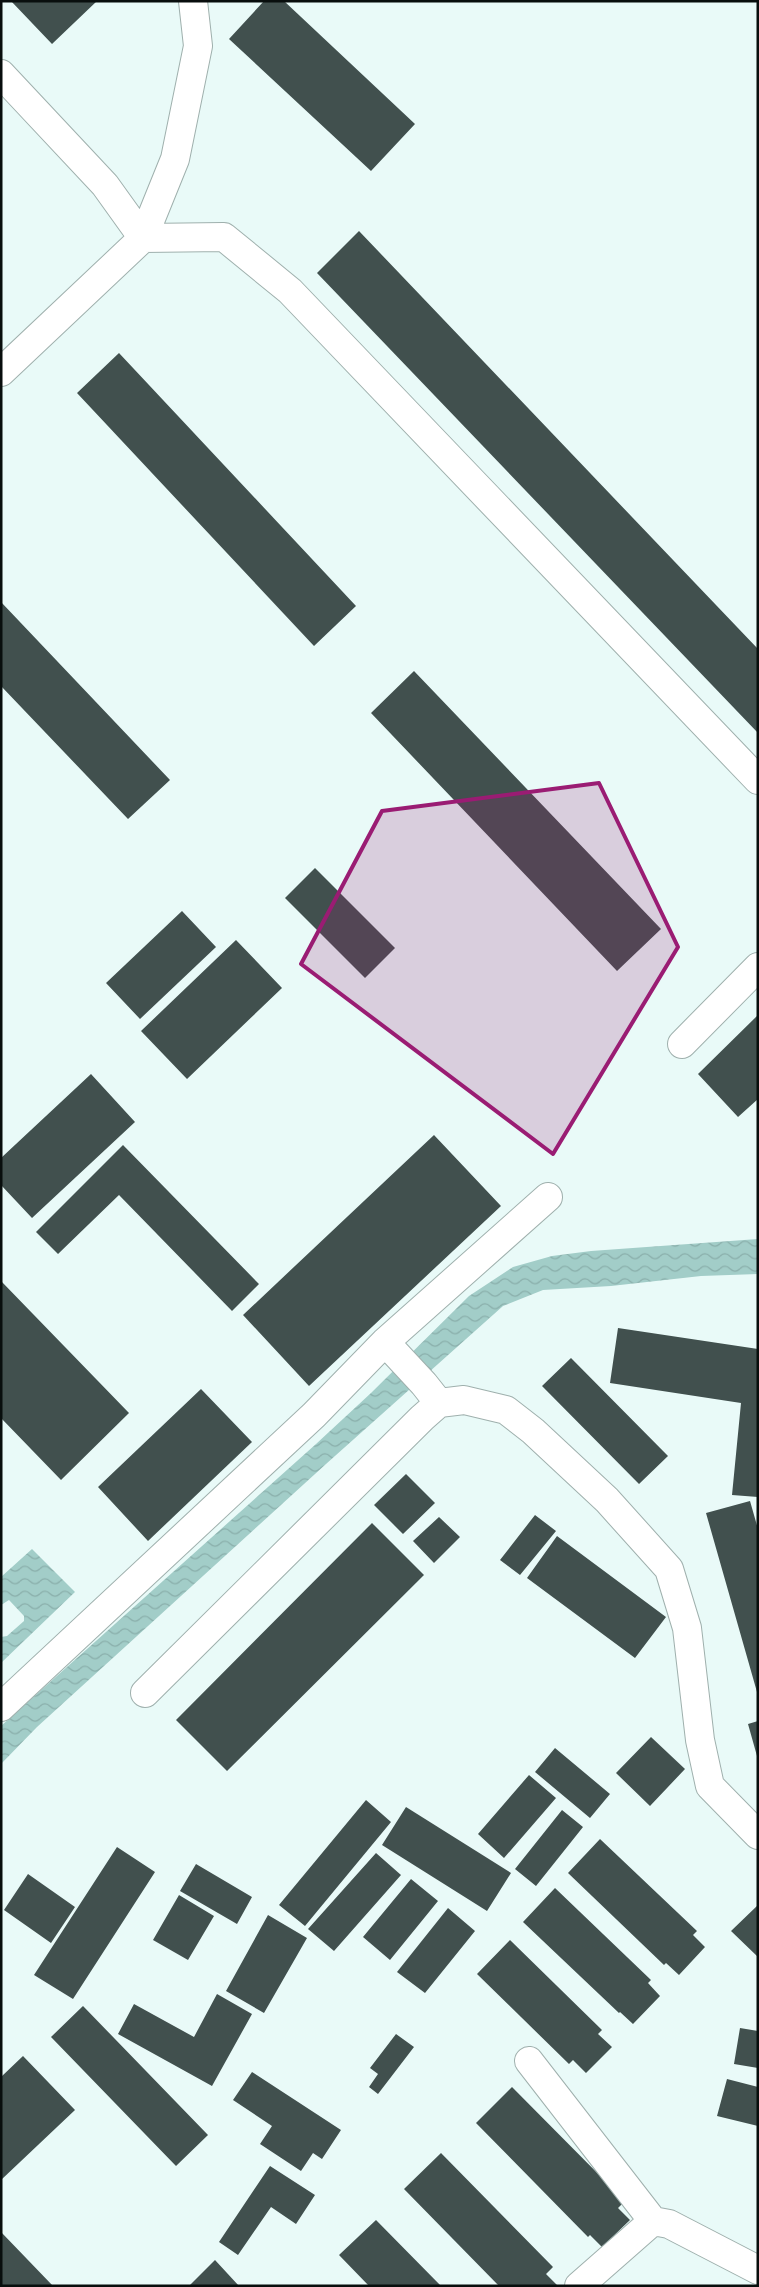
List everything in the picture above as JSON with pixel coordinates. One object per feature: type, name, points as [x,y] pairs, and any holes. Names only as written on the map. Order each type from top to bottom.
[{"type":"street","points":[[1,372],[143,238],[175,159],[198,46],[192,1]]},
{"type":"street","points":[[1,74],[105,185],[143,238]]},
{"type":"street","points":[[143,238],[224,237],[290,291],[758,780]]},
{"type":"street","points":[[682,1044],[758,967]]},
{"type":"street","points":[[1,1707],[314,1415],[392,1349],[548,1198]]},
{"type":"street","points":[[392,1349],[432,1394],[506,1410],[533,1431],[607,1500],[669,1569],[687,1628],[700,1740],[710,1786],[758,1835]]},
{"type":"street","points":[[145,1692],[422,1418],[432,1394]]},
{"type":"street","points":[[529,2061],[653,2221],[669,2224],[758,2270]]},
{"type":"street","points":[[579,2286],[653,2221]]},
{"type":"highlighted area","points":[[599,783],[678,947],[553,1154],[301,964],[382,811]]},
{"type":"water","points":[[758,1239],[758,1274],[701,1276],[611,1286],[543,1290],[503,1306],[37,1727],[1,1764],[1,1726],[316,1444],[371,1393],[469,1296],[513,1267],[552,1256],[591,1251]]},
{"type":"water","points":[[32,1549],[75,1592],[1,1663],[1,1637],[7,1636],[24,1621],[24,1616],[9,1600],[1,1605],[1,1577]]},
{"type":"building","points":[[11,1],[97,1],[52,44]]},
{"type":"building","points":[[264,1],[284,1],[415,124],[371,171],[229,39]]},
{"type":"building","points":[[359,231],[758,649],[758,733],[317,273]]},
{"type":"building","points":[[119,353],[356,606],[314,646],[77,393]]},
{"type":"building","points":[[1,602],[170,780],[128,819],[1,686]]},
{"type":"building","points":[[414,671],[661,929],[617,971],[371,713]]},
{"type":"building","points":[[315,868],[395,948],[365,978],[285,898]]},
{"type":"building","points":[[182,911],[216,947],[140,1019],[106,983]]},
{"type":"building","points":[[236,940],[282,988],[187,1079],[141,1031]]},
{"type":"building","points":[[758,1015],[758,1099],[738,1117],[698,1074]]},
{"type":"building","points":[[91,1074],[135,1122],[32,1218],[1,1185],[1,1158]]},
{"type":"building","points":[[434,1135],[501,1206],[309,1386],[243,1315]]},
{"type":"building","points":[[123,1145],[259,1284],[232,1311],[119,1195],[58,1254],[36,1232]]},
{"type":"building","points":[[1,1281],[129,1413],[61,1480],[1,1418]]},
{"type":"building","points":[[618,1328],[758,1349],[758,1497],[732,1495],[741,1403],[610,1383]]},
{"type":"building","points":[[571,1358],[668,1456],[639,1484],[542,1386]]},
{"type":"building","points":[[201,1389],[252,1442],[148,1541],[98,1487]]},
{"type":"building","points":[[406,1474],[435,1503],[403,1534],[374,1505]]},
{"type":"building","points":[[750,1501],[758,1529],[757,1692],[706,1513]]},
{"type":"building","points":[[535,1515],[556,1531],[520,1575],[500,1560]]},
{"type":"building","points":[[439,1517],[460,1537],[434,1563],[413,1541]]},
{"type":"building","points":[[372,1523],[424,1575],[227,1771],[176,1720]]},
{"type":"building","points":[[557,1536],[666,1617],[635,1658],[527,1578]]},
{"type":"building","points":[[758,1721],[758,1756],[757,1756],[748,1724]]},
{"type":"building","points":[[651,1737],[685,1769],[650,1806],[616,1773]]},
{"type":"building","points":[[555,1748],[610,1794],[590,1818],[535,1772]]},
{"type":"building","points":[[529,1775],[556,1798],[504,1858],[478,1834]]},
{"type":"building","points":[[366,1800],[391,1822],[305,1926],[279,1905]]},
{"type":"building","points":[[406,1807],[511,1873],[487,1911],[382,1845]]},
{"type":"building","points":[[562,1810],[583,1827],[536,1886],[515,1869]]},
{"type":"building","points":[[600,1839],[697,1931],[693,1935],[705,1947],[679,1975],[666,1963],[664,1965],[568,1873]]},
{"type":"building","points":[[117,1847],[155,1872],[73,1999],[34,1975]]},
{"type":"building","points":[[376,1853],[401,1875],[334,1951],[308,1929]]},
{"type":"building","points":[[196,1864],[252,1897],[237,1924],[180,1891]]},
{"type":"building","points":[[28,1874],[75,1907],[51,1943],[4,1910]]},
{"type":"building","points":[[411,1879],[438,1901],[390,1960],[363,1937]]},
{"type":"building","points":[[555,1888],[651,1980],[648,1983],[660,1996],[633,2024],[523,1922]]},
{"type":"building","points":[[179,1895],[214,1916],[188,1960],[153,1940]]},
{"type":"building","points":[[758,1905],[758,1957],[731,1931]]},
{"type":"building","points":[[448,1908],[475,1931],[425,1993],[397,1972]]},
{"type":"building","points":[[268,1915],[307,1938],[264,2013],[226,1991]]},
{"type":"building","points":[[510,1940],[602,2030],[598,2034],[612,2047],[586,2073],[573,2060],[569,2064],[477,1974]]},
{"type":"building","points":[[217,1994],[252,2014],[212,2086],[118,2034],[134,2004],[194,2037]]},
{"type":"building","points":[[83,2006],[208,2135],[176,2166],[51,2037]]},
{"type":"building","points":[[740,2028],[758,2031],[758,2068],[734,2064]]},
{"type":"building","points":[[396,2034],[414,2047],[378,2094],[369,2087],[378,2074],[370,2068]]},
{"type":"building","points":[[23,2056],[75,2110],[1,2180],[1,2077]]},
{"type":"building","points":[[252,2072],[341,2130],[322,2159],[313,2153],[301,2171],[260,2144],[272,2126],[233,2100]]},
{"type":"building","points":[[727,2079],[758,2087],[758,2126],[717,2116]]},
{"type":"building","points":[[512,2087],[625,2201],[618,2208],[630,2220],[602,2247],[590,2235],[588,2237],[476,2123]]},
{"type":"building","points":[[441,2153],[553,2267],[546,2274],[558,2286],[499,2286],[404,2189]]},
{"type":"building","points":[[270,2166],[315,2195],[296,2224],[271,2207],[238,2255],[219,2242]]},
{"type":"building","points":[[376,2220],[441,2286],[369,2286],[339,2255]]},
{"type":"building","points":[[1,2232],[53,2286],[1,2286]]},
{"type":"building","points":[[215,2260],[239,2286],[189,2286]]}]
